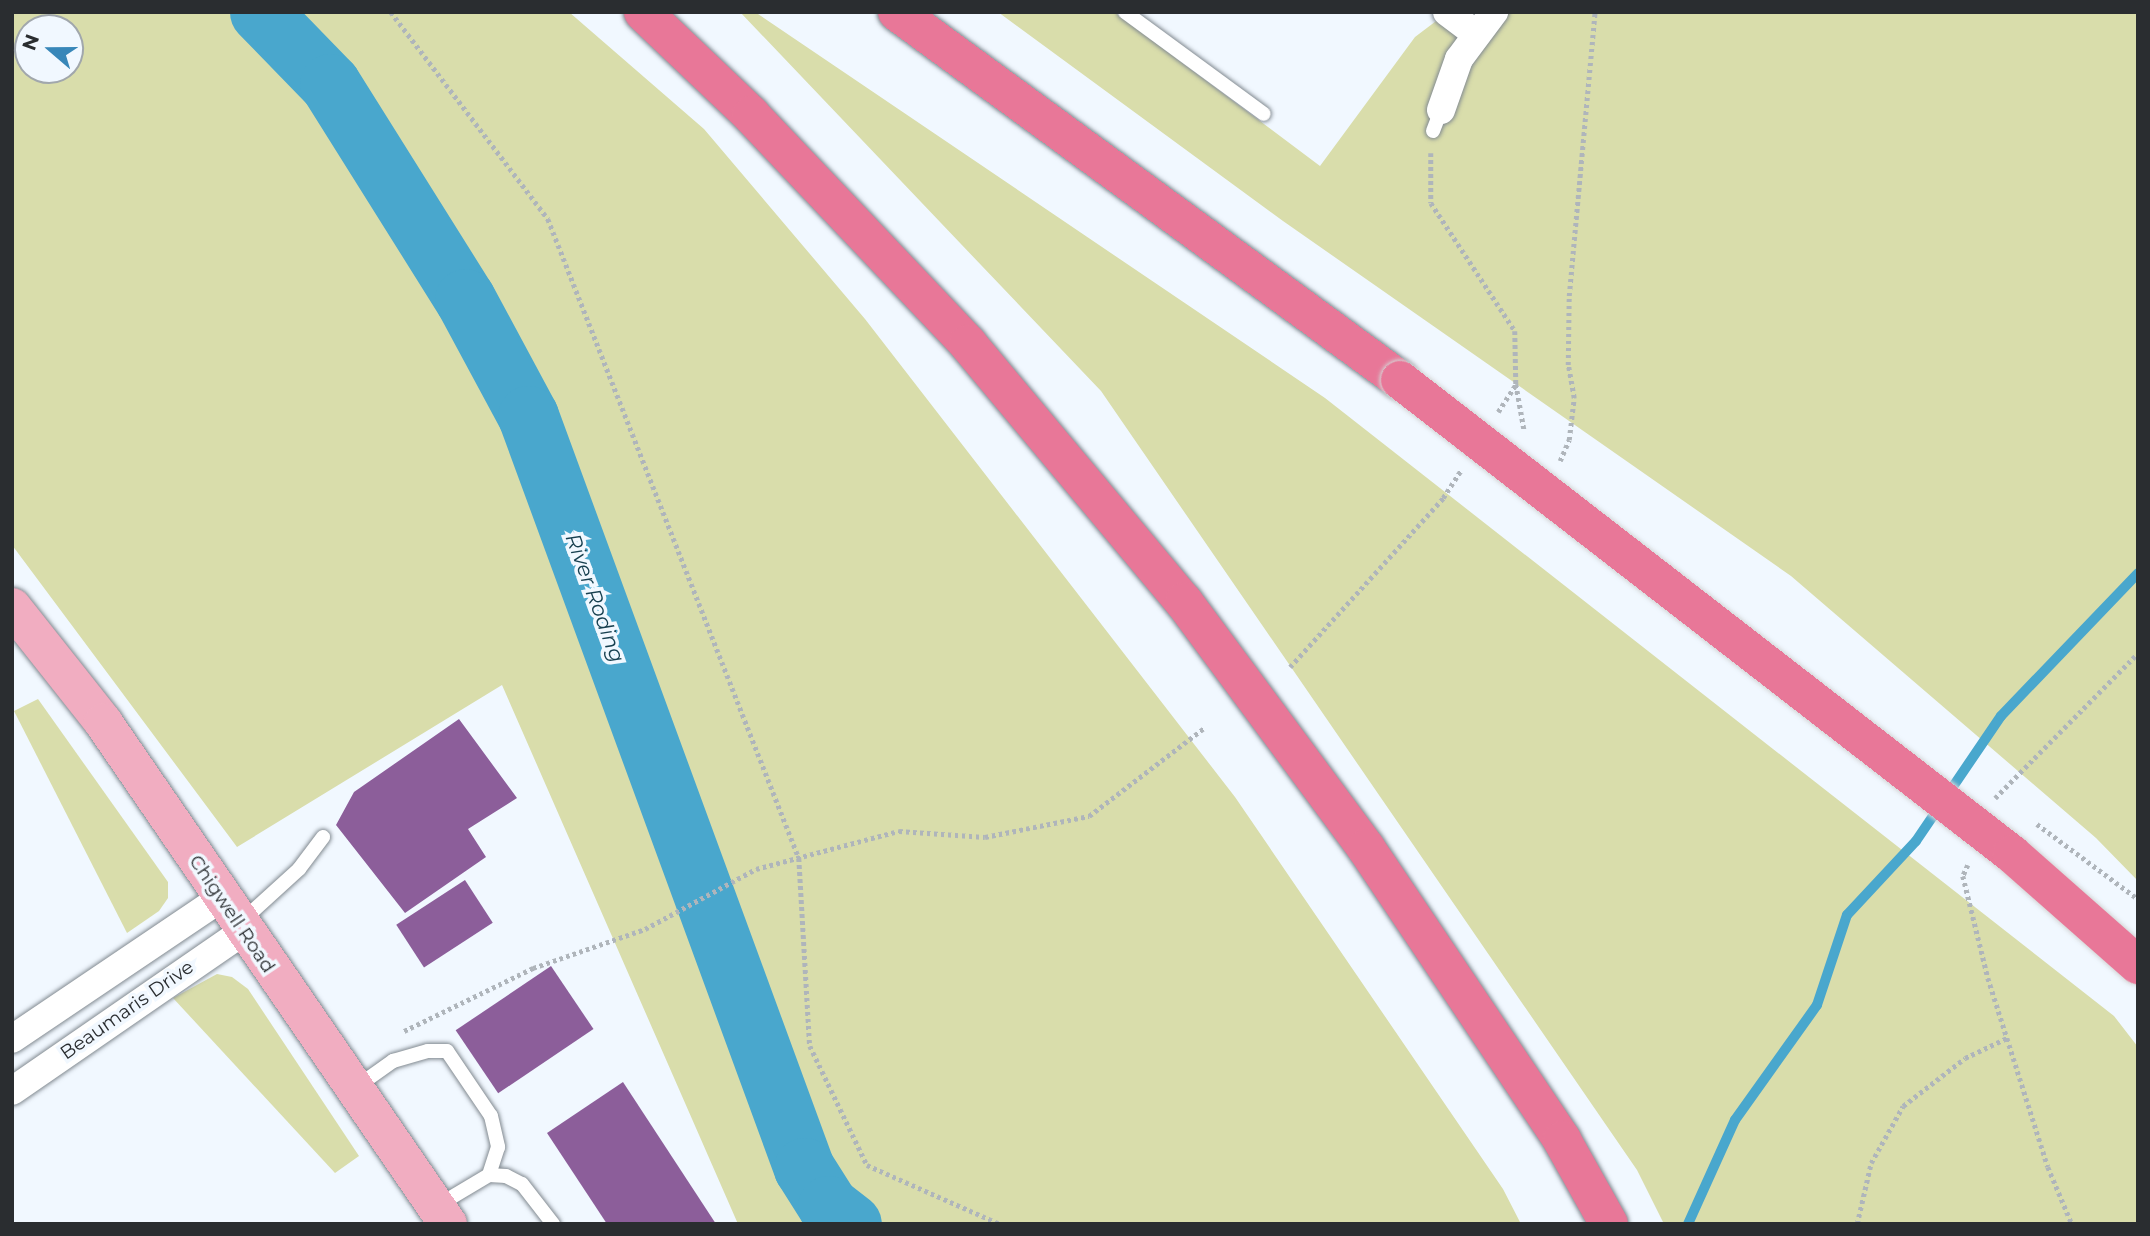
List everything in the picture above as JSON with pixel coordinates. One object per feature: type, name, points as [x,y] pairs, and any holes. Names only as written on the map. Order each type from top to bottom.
[{"type":"highway","points":[[643,12],[751,115],[968,344],[1184,602],[1366,848],[1562,1140],[1609,1224]]},
{"type":"highway","points":[[897,12],[1401,380],[2012,854],[2138,965]]},
{"type":"main road","name":"Chigwell Road","points":[[12,607],[103,722],[235,918],[442,1215]]},
{"type":"street","points":[[1437,120],[1459,59],[1484,22],[1447,12]]},
{"type":"street","name":"Beaumaris Drive","points":[[12,1039],[235,918]]},
{"type":"street","name":"Beaumaris Drive","points":[[12,1091],[235,918]]},
{"type":"lane","points":[[1125,12],[1264,114]]},
{"type":"lane","points":[[235,918],[299,869],[323,836]]},
{"type":"lane","points":[[354,1088],[393,1061],[428,1051],[447,1051],[491,1116],[498,1147],[489,1175],[442,1215]]},
{"type":"lane","points":[[489,1175],[522,1184],[553,1224]]},
{"type":"path","points":[[391,12],[548,219],[799,858],[810,1046],[867,1165],[1000,1224]]},
{"type":"path","points":[[1557,468],[1569,440],[1574,398],[1568,365],[1570,296],[1595,12]]},
{"type":"path","points":[[1437,120],[1431,203],[1515,331],[1516,384],[1494,418]]},
{"type":"path","points":[[1290,667],[1443,498],[1465,464]]},
{"type":"path","points":[[1992,807],[1996,795],[2138,653]]},
{"type":"path","points":[[399,1035],[533,968],[645,929],[756,869],[899,831],[985,837],[1089,816],[1204,728]]},
{"type":"path","points":[[1988,789],[2007,803]]},
{"type":"path","points":[[2029,819],[2138,899]]},
{"type":"path","points":[[1973,853],[1964,876],[2007,1038],[2048,1167],[2072,1224]]},
{"type":"path","points":[[1857,1224],[1871,1163],[1903,1106],[1965,1058],[2007,1038]]},
{"type":"green space","points":[[12,12],[569,12],[704,129],[865,319],[1235,797],[1503,1189],[1521,1224],[738,1224],[502,685],[237,847],[12,545]]},
{"type":"green space","points":[[740,12],[755,12],[1325,398],[2114,1016],[2138,1047],[2138,1224],[1664,1224],[1637,1170],[1101,391]]},
{"type":"green space","points":[[998,12],[1114,12],[1320,166],[1415,37],[1448,12],[2138,12],[2138,881],[2096,838],[1791,576],[1283,221]]},
{"type":"green space","points":[[38,699],[168,882],[168,898],[159,911],[127,933],[14,711]]},
{"type":"green space","points":[[217,974],[232,977],[248,989],[359,1156],[335,1173],[173,998]]},
{"type":"building","points":[[459,719],[517,798],[468,829],[486,857],[405,913],[336,825],[354,792]]},
{"type":"building","points":[[465,880],[493,923],[424,967],[396,925]]},
{"type":"building","points":[[551,966],[593,1029],[498,1093],[456,1030]]},
{"type":"building","points":[[623,1082],[716,1224],[607,1224],[547,1133]]},
{"type":"waterway","name":"River Roding","points":[[260,12],[330,84],[465,299],[528,416],[804,1168],[828,1206],[851,1224]]},
{"type":"waterway","points":[[1688,1224],[1735,1120],[1817,1005],[1847,915],[1916,841],[2001,716],[2138,573]]}]
